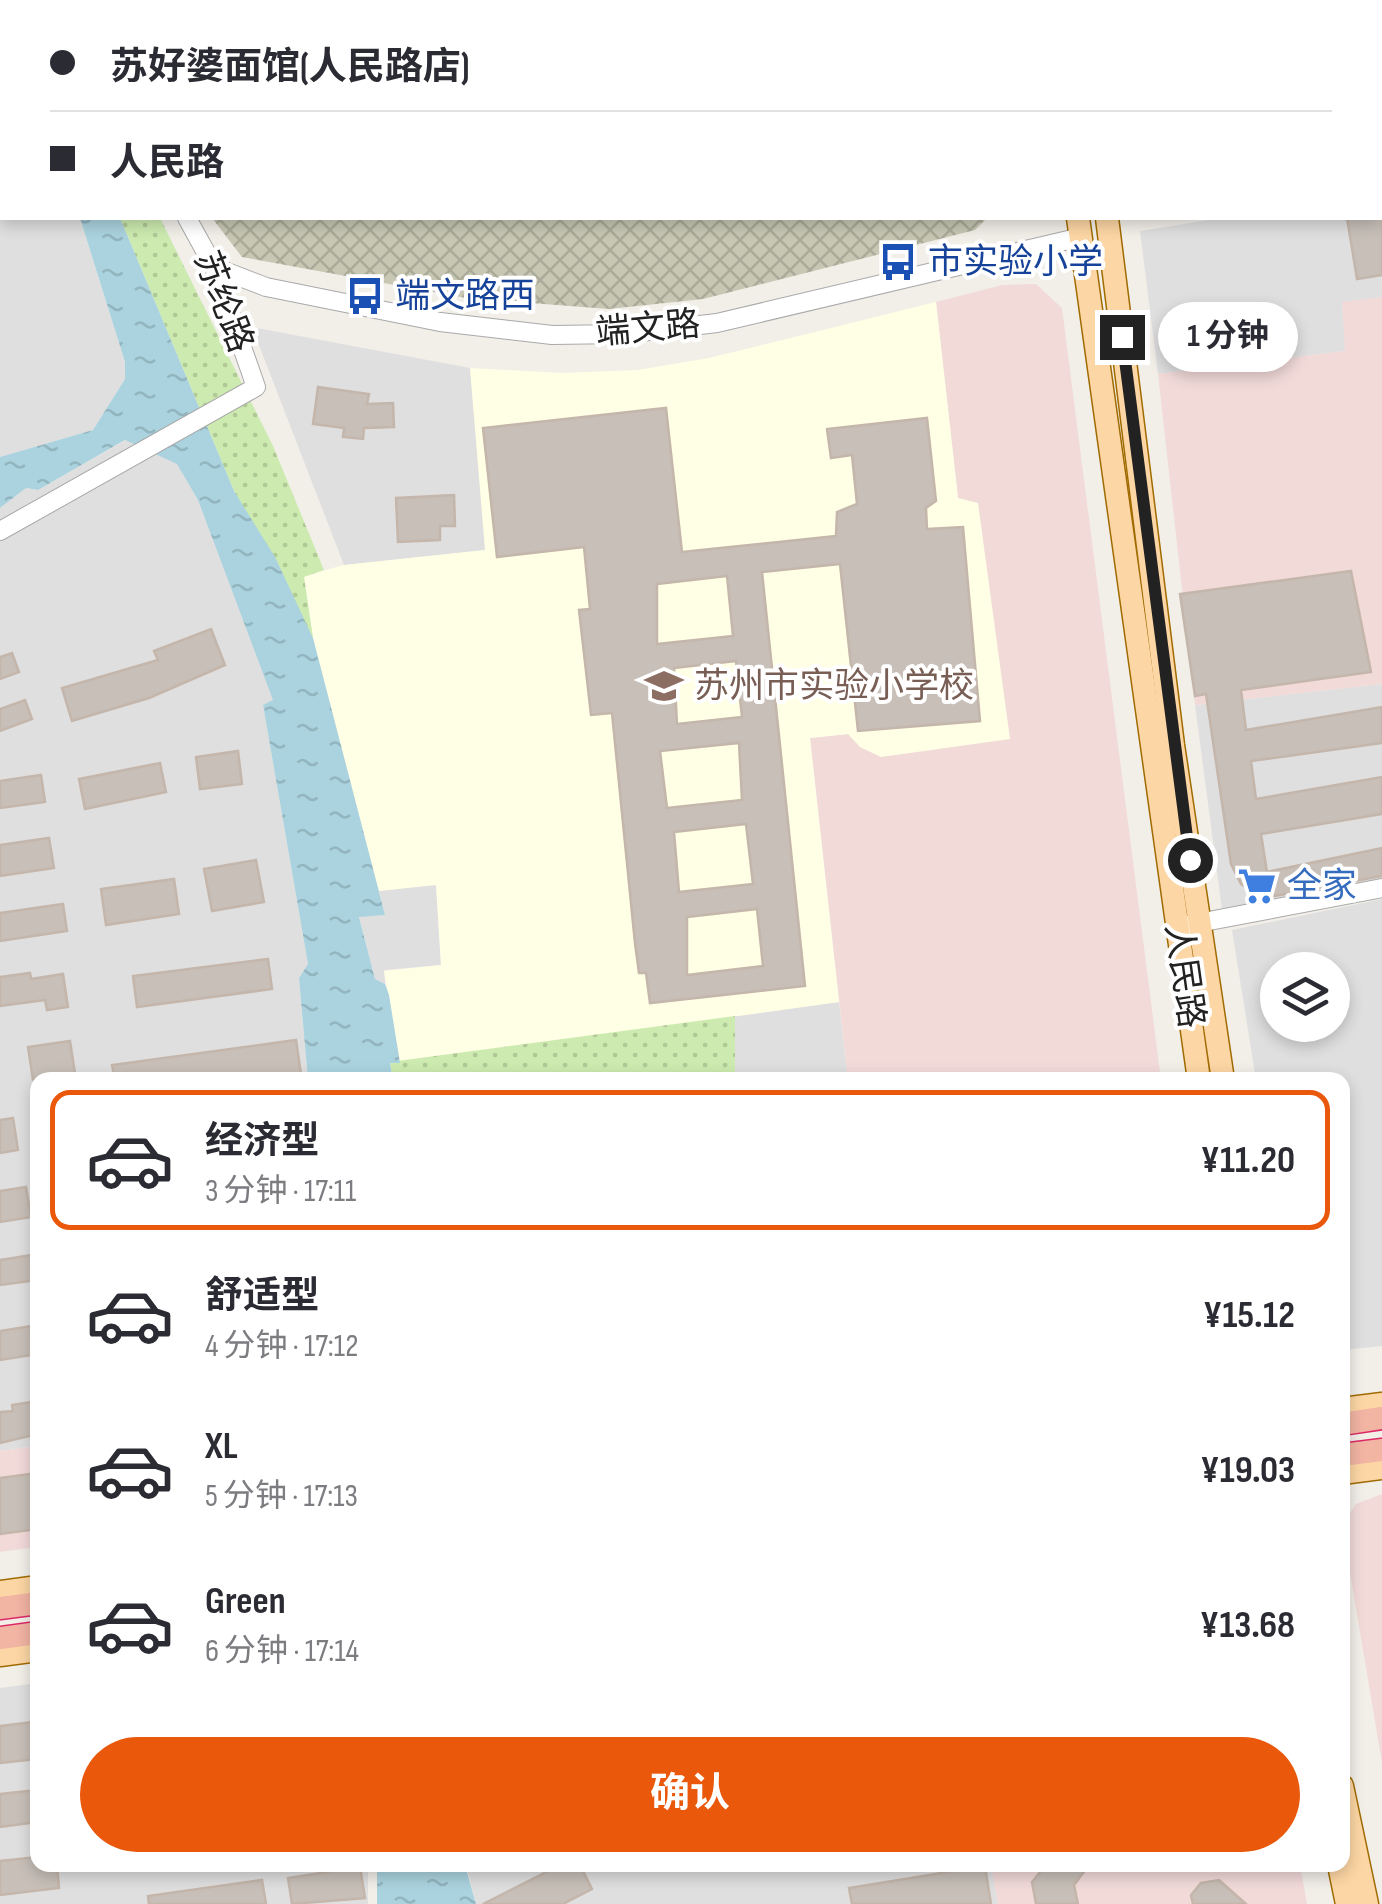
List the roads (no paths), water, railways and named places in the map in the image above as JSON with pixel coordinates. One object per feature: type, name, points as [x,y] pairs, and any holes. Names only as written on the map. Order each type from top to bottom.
[{"type":"highway","points":[[1350,1423],[1382,1418]]},
{"type":"highway","points":[[1350,1454],[1382,1450]]},
{"type":"highway","points":[[0,1608],[30,1603]]},
{"type":"highway","points":[[0,1638],[30,1635]]},
{"type":"main road","name":"人民路","points":[[1107,220],[1188,925],[1198,1072]]},
{"type":"main road","name":"人民路","points":[[1079,227],[1188,925],[1221,1072]]},
{"type":"main road","points":[[1350,1408],[1382,1404]]},
{"type":"main road","points":[[1350,1472],[1382,1468]]},
{"type":"main road","points":[[0,1592],[30,1588]]},
{"type":"main road","points":[[0,1656],[30,1651]]},
{"type":"main road","points":[[1350,1824],[1367,1904]]},
{"type":"main road","points":[[1340,1872],[1347,1904]]},
{"type":"street","name":"苏纶路","points":[[0,532],[256,387],[214,267],[189,220]]},
{"type":"street","name":"端文路","points":[[214,267],[221,274],[266,287],[440,322],[552,335],[624,334],[717,323],[1079,227]]},
{"type":"street","points":[[1188,925],[1382,888]]},
{"type":"water","points":[[81,220],[121,220],[234,491],[275,557],[313,638],[385,915],[359,917],[375,979],[385,984],[389,995],[400,1063],[390,1063],[392,1072],[307,1072],[299,978],[308,964],[263,705],[273,700],[198,500],[177,464],[125,440],[38,490],[26,488],[0,508],[0,457],[93,430],[125,379],[125,362]]},
{"type":"water","points":[[377,1872],[467,1872],[476,1904],[377,1904]]},
{"type":"place","name":"市实验小学","points":[[898,262]]},
{"type":"place","name":"端文路西","points":[[365,296]]},
{"type":"place","name":"苏州市实验小学校","points":[[664,686]]},
{"type":"place","name":"全家","points":[[1257,886]]}]
